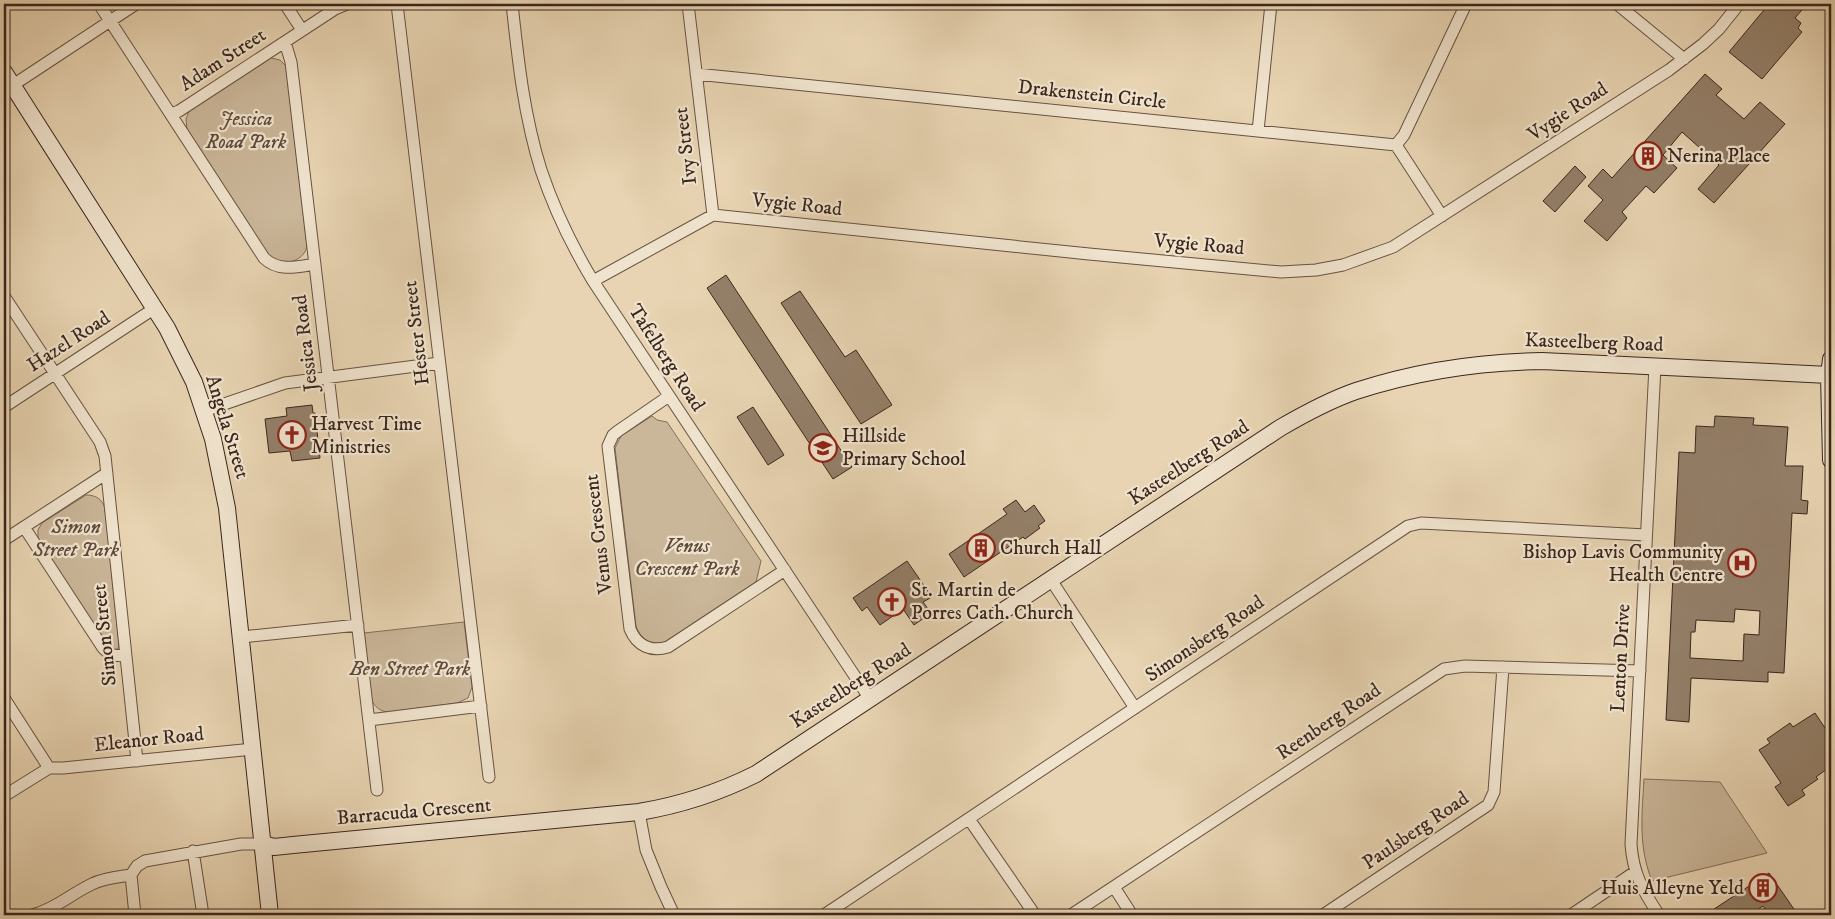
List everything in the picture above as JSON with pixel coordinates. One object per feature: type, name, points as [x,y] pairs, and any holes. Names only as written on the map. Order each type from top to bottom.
[{"type":"street","points":[[98,4],[264,258],[270,264],[277,267],[315,264]]},
{"type":"street","points":[[7,83],[136,4]]},
{"type":"street","points":[[285,4],[302,30]]},
{"type":"street","name":"Adam Street","points":[[170,114],[180,111],[302,30],[335,9],[347,4]]},
{"type":"street","name":"Hester Street","points":[[398,4],[489,778]]},
{"type":"street","name":"Tafelberg Road","points":[[512,4],[523,92],[536,155],[574,249],[593,281],[870,699]]},
{"type":"street","points":[[688,4],[696,74]]},
{"type":"street","points":[[1258,131],[1271,4]]},
{"type":"street","points":[[1442,216],[1396,145],[1404,135],[1466,4]]},
{"type":"street","points":[[1617,4],[1684,59]]},
{"type":"street","name":"Vygie Road","points":[[713,215],[1282,272],[1343,266],[1393,247],[1684,59],[1719,29],[1739,4]]},
{"type":"street","name":"Jessica Road","points":[[285,42],[291,62],[377,790]]},
{"type":"street","name":"Drakenstein Circle","points":[[696,74],[1396,145]]},
{"type":"street","name":"Ivy Street","points":[[696,74],[713,215]]},
{"type":"street","name":"Angela Street","points":[[7,83],[155,308],[180,353],[204,411],[218,456],[225,490],[263,844]]},
{"type":"street","points":[[593,281],[713,215]]},
{"type":"street","name":"Simon Street","points":[[4,296],[100,442],[105,456],[137,761]]},
{"type":"street","name":"Hazel Road","points":[[4,407],[155,308]]},
{"type":"street","points":[[1831,359],[1829,375],[1831,460]]},
{"type":"street","name":"Kasteelberg Road","points":[[639,812],[689,802],[734,785],[756,774],[1280,428],[1310,411],[1355,391],[1430,372],[1466,365],[1501,362],[1542,361],[1829,375]]},
{"type":"street","points":[[204,411],[274,386],[439,363]]},
{"type":"street","name":"Lenton Drive","points":[[1655,366],[1631,844],[1635,872],[1640,886],[1659,915]]},
{"type":"street","name":"Venus Crescent","points":[[669,396],[618,431],[610,440],[608,446],[632,635],[647,648],[661,649],[668,647],[786,570]]},
{"type":"street","points":[[4,540],[107,473]]},
{"type":"street","name":"Simonsberg Road","points":[[824,915],[1412,524],[1646,535]]},
{"type":"street","points":[[24,527],[103,648],[111,655],[125,656]]},
{"type":"street","points":[[1050,580],[1135,708]]},
{"type":"street","points":[[241,637],[358,625]]},
{"type":"street","name":"Reenberg Road","points":[[1071,915],[1438,672],[1457,666],[1640,671]]},
{"type":"street","name":"Paulsberg Road","points":[[1323,915],[1488,805],[1494,792],[1503,667]]},
{"type":"street","points":[[4,698],[49,768]]},
{"type":"street","points":[[369,720],[481,706]]},
{"type":"street","name":"Eleanor Road","points":[[4,796],[49,768],[253,749]]},
{"type":"street","points":[[639,812],[646,850],[674,915]]},
{"type":"street","name":"Barracuda Crescent","points":[[263,844],[274,846],[293,845],[639,812]]},
{"type":"street","points":[[969,819],[1035,915]]},
{"type":"street","points":[[135,915],[131,875],[137,866],[145,861],[241,844],[263,844],[270,915]]},
{"type":"street","points":[[193,851],[203,915]]},
{"type":"street","points":[[1570,915],[1635,872]]},
{"type":"street","points":[[32,915],[57,906],[92,884],[131,875]]},
{"type":"street","points":[[1114,887],[1132,915]]},
{"type":"green space","name":"Jessica Road Park","points":[[271,58],[280,60],[286,66],[307,246],[301,256],[290,262],[278,261],[268,254],[187,129],[186,119],[189,111]]},
{"type":"green space","name":"Venus Crescent Park","points":[[652,416],[657,420],[667,422],[761,561],[756,582],[665,642],[660,643],[648,641],[641,635],[636,626],[615,448],[621,436]]},
{"type":"green space","name":"Simon Street Park","points":[[86,495],[98,498],[105,508],[118,649],[110,650],[38,538],[38,530],[42,523]]},
{"type":"green space","name":"Ben Street Park","points":[[464,622],[472,687],[468,698],[457,703],[390,712],[376,707],[371,699],[364,633]]},
{"type":"green space","points":[[1644,779],[1720,782],[1767,853],[1652,881],[1643,843]]},
{"type":"building","points":[[1769,4],[1807,4],[1795,18],[1801,23],[1798,28],[1802,32],[1762,79],[1729,52]]},
{"type":"building","name":"Nerina Place","points":[[1705,74],[1722,89],[1716,95],[1744,119],[1760,102],[1785,124],[1714,203],[1698,189],[1719,165],[1682,132],[1663,155],[1677,168],[1654,193],[1646,186],[1622,212],[1627,218],[1607,241],[1584,221],[1603,200],[1588,186],[1603,169],[1612,178]]},
{"type":"building","points":[[1575,166],[1586,177],[1555,212],[1543,201]]},
{"type":"building","points":[[726,275],[852,467],[833,479],[707,288]]},
{"type":"building","points":[[800,291],[845,357],[856,350],[892,405],[861,424],[781,303]]},
{"type":"building","name":"Harvest Time Ministries","points":[[312,405],[313,413],[315,413],[320,458],[292,461],[290,451],[269,453],[265,419],[287,416],[286,408]]},
{"type":"building","points":[[753,407],[784,455],[768,465],[737,417]]},
{"type":"building","points":[[1715,416],[1754,418],[1753,425],[1788,427],[1785,466],[1803,466],[1801,500],[1808,501],[1807,514],[1792,513],[1784,673],[1768,672],[1768,682],[1691,678],[1689,722],[1666,720],[1679,452],[1695,453],[1696,426],[1714,427]],"holes":[[[1735,609],[1760,611],[1759,635],[1744,634],[1743,661],[1690,658],[1691,632],[1695,632],[1696,620],[1734,622]]]},
{"type":"building","points":[[1016,500],[1025,512],[1034,505],[1045,521],[1038,526],[1040,528],[1025,539],[1023,537],[964,577],[949,554],[1007,514],[1003,509]]},
{"type":"building","points":[[907,561],[932,597],[923,602],[931,613],[914,625],[903,609],[880,625],[867,607],[862,611],[853,598]]},
{"type":"building","points":[[1815,713],[1831,737],[1831,766],[1816,777],[1818,779],[1802,790],[1805,795],[1788,806],[1775,787],[1781,783],[1759,750],[1770,743],[1767,739],[1790,723],[1793,727]]},
{"type":"building","name":"Huis Alleyne Yeld","points":[[1769,873],[1798,915],[1769,915],[1763,906],[1749,915],[1705,915]]},
{"type":"place","name":"Nerina Place","points":[[1648,156]]},
{"type":"place","name":"Harvest Time Ministries","points":[[292,435]]},
{"type":"place","name":"Hillside Primary School","points":[[823,448]]},
{"type":"place","name":"Church Hall","points":[[981,548]]},
{"type":"place","name":"Bishop Lavis Community Health Centre","points":[[1742,563]]},
{"type":"place","name":"St. Martin de Porres Cath. Church","points":[[892,602]]},
{"type":"place","name":"Huis Alleyne Yeld","points":[[1763,888]]}]
